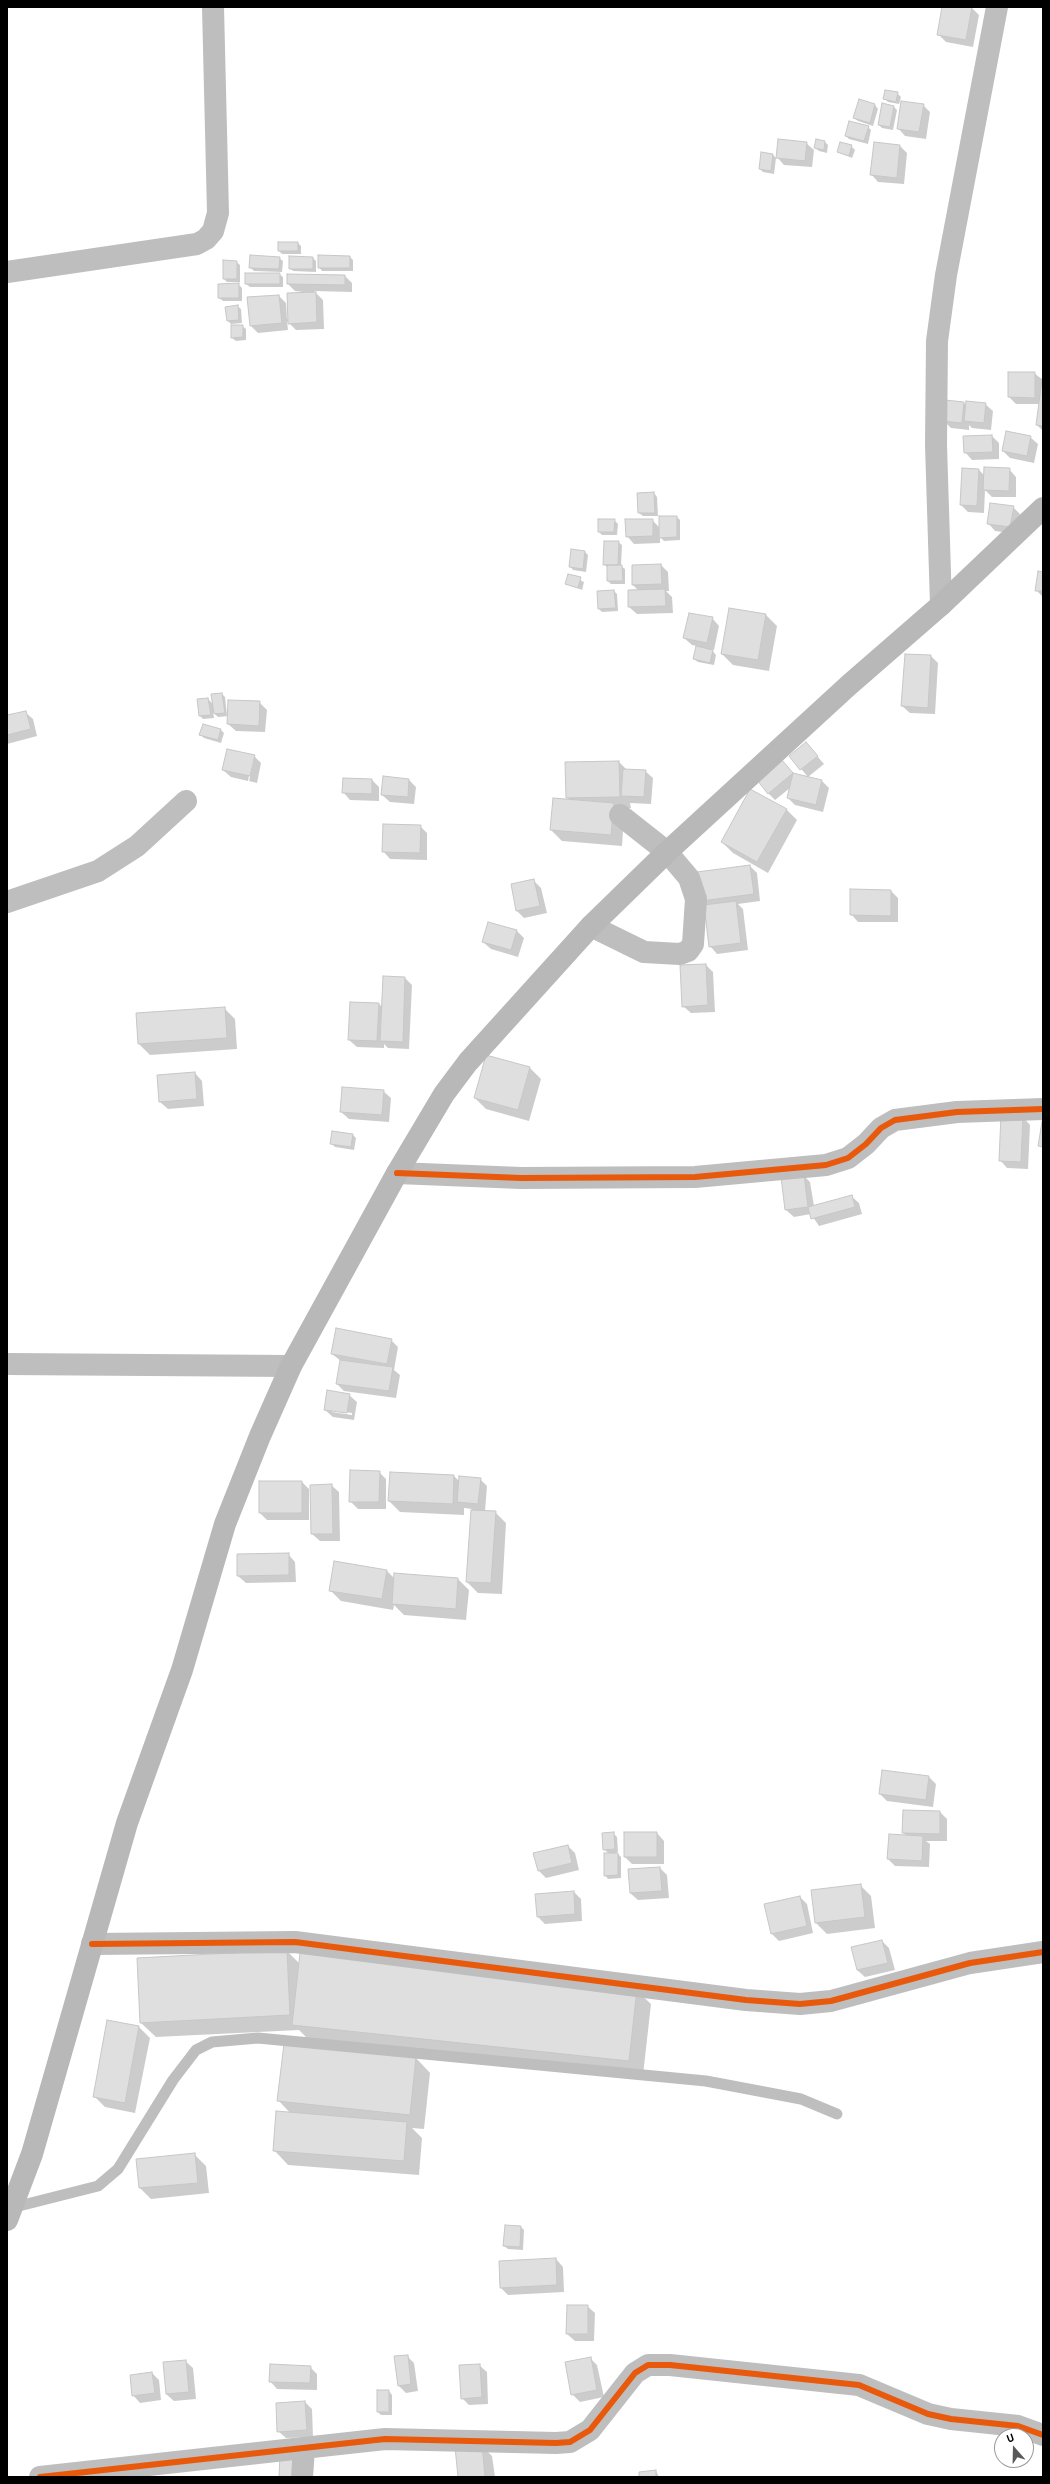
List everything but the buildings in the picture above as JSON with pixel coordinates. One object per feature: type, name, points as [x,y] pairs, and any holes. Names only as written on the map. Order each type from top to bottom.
[{"type":"main road","points":[[9,2214],[32,2154],[127,1823],[182,1670],[225,1524],[260,1436],[291,1366],[397,1173],[444,1094],[468,1062],[591,926],[667,852],[843,690],[941,605],[1043,508]]},
{"type":"street","points":[[7,272],[196,244],[206,239],[213,232],[217,224],[218,213],[213,7]]},
{"type":"street","points":[[941,605],[936,445],[937,341],[947,267],[996,7]]},
{"type":"street","points":[[7,902],[98,871],[137,846],[186,801]]},
{"type":"street","points":[[591,926],[644,952],[665,955],[680,954],[688,951],[693,944],[696,899],[689,878],[667,852],[620,815]]},
{"type":"street","points":[[397,1173],[521,1178],[695,1177],[826,1164],[848,1158],[866,1144],[881,1128],[895,1120],[957,1112],[1043,1109]]},
{"type":"street","points":[[7,1364],[291,1366]]},
{"type":"street","points":[[92,1944],[295,1942],[746,2000],[800,2004],[831,2001],[970,1963],[1043,1952]]},
{"type":"street","points":[[40,2477],[385,2439],[570,2442],[590,2430],[634,2373],[648,2365],[670,2365],[854,2384],[928,2414],[951,2419],[1018,2426],[1043,2435]]},
{"type":"street","points":[[302,2477],[304,2449]]},
{"type":"lane","points":[[9,2214],[98,2186],[118,2169],[173,2080],[196,2050],[212,2042],[258,2038],[706,2081],[801,2099],[837,2114]]},
{"type":"cycle path","points":[[397,1173],[521,1178],[695,1177],[826,1165],[848,1158],[866,1144],[881,1128],[895,1120],[957,1112],[1043,1109]]},
{"type":"cycle path","points":[[92,1944],[295,1942],[746,2000],[800,2004],[831,2001],[970,1963],[1043,1952]]},
{"type":"cycle path","points":[[40,2477],[385,2439],[556,2443],[570,2442],[590,2430],[635,2373],[648,2365],[670,2365],[859,2385],[928,2414],[951,2419],[1018,2426],[1043,2435]]}]
